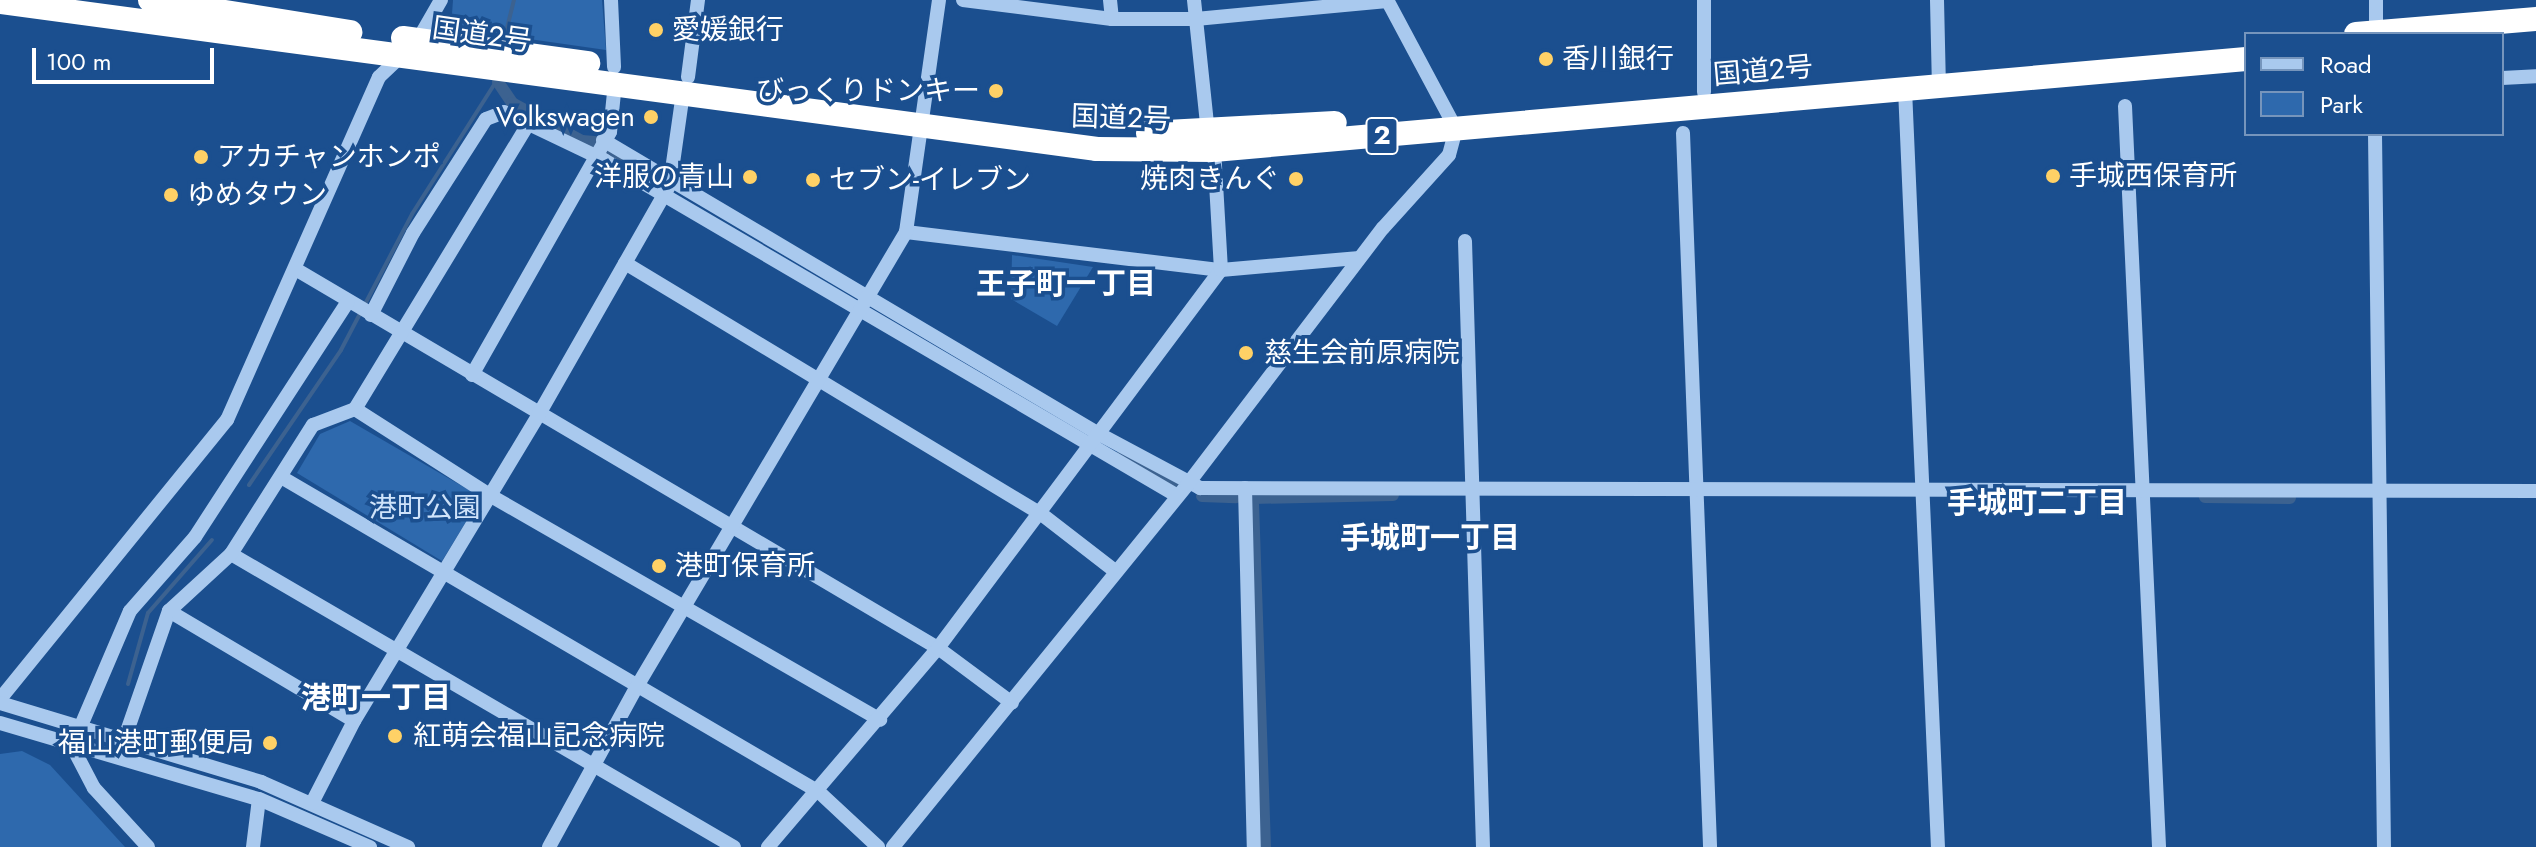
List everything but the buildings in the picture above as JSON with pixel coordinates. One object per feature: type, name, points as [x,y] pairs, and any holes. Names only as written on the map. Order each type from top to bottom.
[{"type":"highway","name":"国道2号","points":[[150,0],[261,8],[409,47]]},
{"type":"highway","name":"国道2号","points":[[0,2],[477,55],[922,116],[1097,149],[1905,89],[1939,78],[2244,43]]},
{"type":"highway","points":[[2381,32],[2536,19]]},
{"type":"highway","points":[[2504,37],[2536,34]]},
{"type":"highway","name":"国道2号","points":[[1452,121],[1704,92],[2244,59]]},
{"type":"street","points":[[408,847],[312,803],[0,701],[227,420],[297,270],[379,77],[409,47],[441,0]]},
{"type":"street","points":[[472,375],[610,132],[615,75],[611,0]]},
{"type":"street","points":[[312,803],[354,721],[446,573],[666,190],[698,0]]},
{"type":"street","points":[[549,847],[636,688],[906,232],[939,0]]},
{"type":"street","points":[[893,847],[1182,490],[1359,258],[1449,155],[1452,121],[1387,0],[1196,19],[1112,19],[963,0]]},
{"type":"street","points":[[1110,0],[1112,19]]},
{"type":"street","points":[[768,847],[819,792],[938,648],[1221,270],[1211,142],[1194,0]]},
{"type":"street","points":[[1704,0],[1704,92]]},
{"type":"street","points":[[1937,0],[1939,78]]},
{"type":"street","points":[[2369,32],[2376,0]]},
{"type":"street","points":[[2504,78],[2536,76]]},
{"type":"street","points":[[1905,89],[1919,488],[1938,847]]},
{"type":"street","points":[[2125,106],[2159,847]]},
{"type":"street","points":[[369,314],[413,233],[486,119],[504,112],[528,124],[600,147],[666,190],[1182,490],[1694,486],[2536,491]]},
{"type":"street","points":[[124,740],[169,611],[231,554],[313,425],[355,409],[528,124]]},
{"type":"street","points":[[1683,133],[1710,847]]},
{"type":"street","points":[[2375,136],[2384,847]]},
{"type":"street","points":[[906,232],[1221,270],[1359,258]]},
{"type":"street","points":[[1465,241],[1483,847]]},
{"type":"street","points":[[625,263],[1040,513],[1115,571]]},
{"type":"street","points":[[297,270],[399,333],[938,648],[1012,703]]},
{"type":"street","points":[[80,728],[130,611],[195,537],[349,302]]},
{"type":"street","points":[[355,409],[491,496],[880,720]]},
{"type":"street","points":[[281,477],[636,688],[819,792],[878,847]]},
{"type":"street","points":[[1245,488],[1254,847]]},
{"type":"street","points":[[231,554],[734,847]]},
{"type":"street","points":[[169,611],[354,721]]},
{"type":"street","points":[[0,723],[259,799],[370,847]]},
{"type":"street","points":[[72,746],[94,788],[148,847]]},
{"type":"street","points":[[253,847],[259,799]]},
{"type":"green space","points":[[453,0],[602,0],[606,50],[451,28]]},
{"type":"green space","points":[[1012,255],[1093,267],[1057,326],[1011,299]]},
{"type":"green space","name":"港町公園","points":[[350,421],[481,497],[442,561],[297,473],[320,434]]},
{"type":"green space","points":[[22,751],[50,765],[125,847],[0,847],[0,754]]},
{"type":"waterway","points":[[503,44],[514,0]]},
{"type":"waterway","points":[[249,485],[341,350],[412,214],[499,77]]},
{"type":"waterway","points":[[498,82],[512,103],[582,141],[594,142],[668,190]]},
{"type":"waterway","points":[[1122,456],[1175,484]]},
{"type":"waterway","points":[[1265,847],[1253,498],[1393,495]]},
{"type":"waterway","points":[[1202,496],[1236,497]]},
{"type":"waterway","points":[[2205,497],[2290,498]]},
{"type":"waterway","points":[[128,684],[148,613],[212,540]]},
{"type":"place","name":"愛媛銀行","points":[[656,30]]},
{"type":"place","name":"香川銀行","points":[[1546,59]]},
{"type":"place","name":"びっくりドンキー","points":[[996,91]]},
{"type":"place","name":"Volkswagen","points":[[651,117]]},
{"type":"place","name":"アカチャンホンポ","points":[[201,157]]},
{"type":"place","name":"手城西保育所","points":[[2053,176]]},
{"type":"place","name":"洋服の青山","points":[[750,177]]},
{"type":"place","name":"焼肉きんぐ","points":[[1296,179]]},
{"type":"place","name":"セブン-イレブン","points":[[813,180]]},
{"type":"place","name":"ゆめタウン","points":[[171,195]]},
{"type":"place","name":"慈生会前原病院","points":[[1246,353]]},
{"type":"place","name":"港町保育所","points":[[659,566]]},
{"type":"place","name":"紅萌会福山記念病院","points":[[395,736]]},
{"type":"place","name":"福山港町郵便局","points":[[270,743]]},
{"type":"district","name":"王子町一丁目","points":[[1066,284]]},
{"type":"district","name":"手城町二丁目","points":[[2037,503]]},
{"type":"district","name":"手城町一丁目","points":[[1430,538]]},
{"type":"district","name":"港町一丁目","points":[[376,698]]}]
